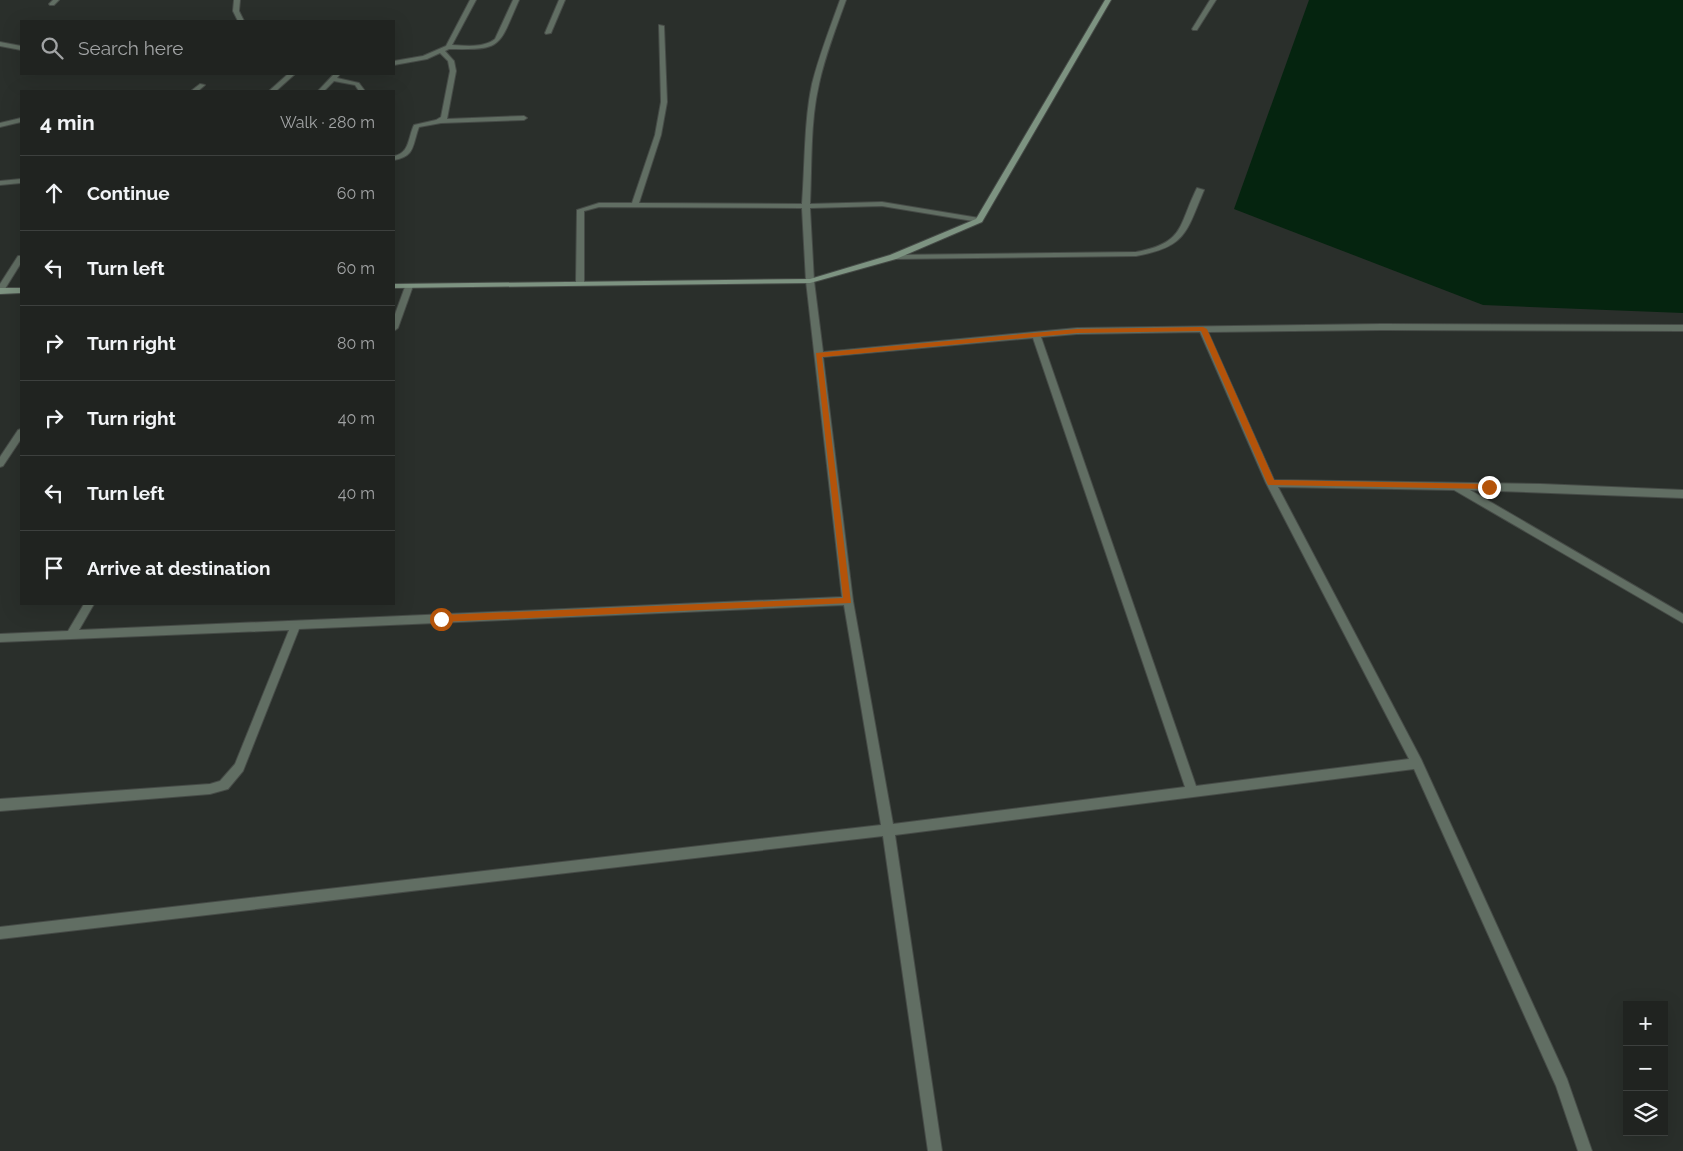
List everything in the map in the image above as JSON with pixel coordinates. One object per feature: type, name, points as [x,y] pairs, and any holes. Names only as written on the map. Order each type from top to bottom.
[{"type":"street","points":[[237,0],[236,10],[241,20]]},
{"type":"street","points":[[445,49],[473,0]]},
{"type":"street","points":[[395,63],[425,58],[445,49],[484,46],[495,43],[516,0]]},
{"type":"street","points":[[548,34],[562,0]]},
{"type":"street","points":[[843,0],[825,50],[815,86],[810,130],[806,206],[810,281],[848,601],[888,830],[935,1151]]},
{"type":"street","points":[[395,286],[810,281],[893,257],[979,220],[1108,0]]},
{"type":"street","points":[[1195,29],[1213,0]]},
{"type":"street","points":[[635,205],[658,136],[664,102],[661,26]]},
{"type":"street","points":[[0,44],[20,48]]},
{"type":"street","points":[[442,120],[452,71],[445,49]]},
{"type":"street","points":[[273,90],[291,75]]},
{"type":"street","points":[[322,90],[335,76],[357,84],[361,90]]},
{"type":"street","points":[[195,90],[202,85]]},
{"type":"street","points":[[395,158],[404,156],[409,152],[416,126],[442,120],[524,118]]},
{"type":"street","points":[[0,125],[20,120]]},
{"type":"street","points":[[0,183],[20,181]]},
{"type":"street","points":[[893,257],[1136,254],[1156,251],[1172,243],[1181,234],[1200,190]]},
{"type":"street","points":[[580,284],[580,214],[581,210],[599,205],[806,206],[882,204],[979,220]]},
{"type":"street","points":[[0,291],[20,260]]},
{"type":"street","points":[[395,325],[409,286]]},
{"type":"street","points":[[0,291],[20,291]]},
{"type":"street","points":[[818,355],[1077,331],[1203,329],[1682,329]]},
{"type":"street","points":[[1203,329],[1271,483],[1416,763],[1562,1084],[1585,1151]]},
{"type":"street","points":[[1036,335],[1192,791]]},
{"type":"street","points":[[0,464],[20,434]]},
{"type":"street","points":[[1271,483],[1541,488],[1683,494]]},
{"type":"street","points":[[1455,486],[1683,619]]},
{"type":"street","points":[[0,638],[848,601]]},
{"type":"street","points":[[71,635],[88,605]]},
{"type":"street","points":[[0,805],[210,789],[224,785],[239,767],[296,625]]},
{"type":"street","points":[[0,933],[888,830],[1416,763]]},
{"type":"shaded area","points":[[1309,0],[1683,0],[1683,313],[1483,305],[1234,209]]},
{"type":"route","points":[[441,619],[848,601],[818,355],[1077,331],[1203,329],[1271,483],[1489,487]]}]
